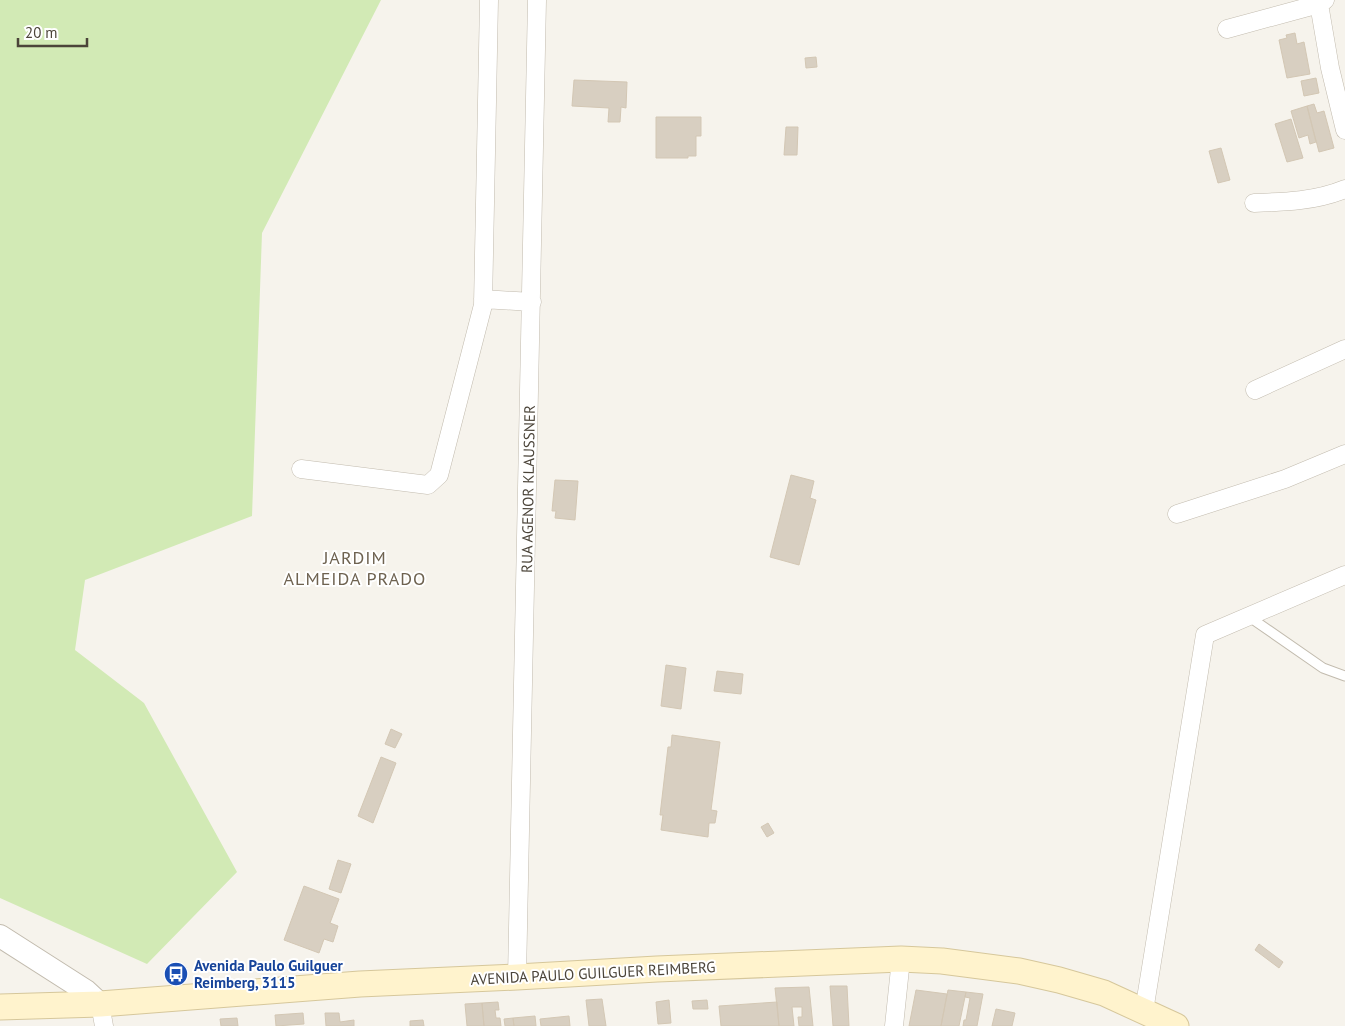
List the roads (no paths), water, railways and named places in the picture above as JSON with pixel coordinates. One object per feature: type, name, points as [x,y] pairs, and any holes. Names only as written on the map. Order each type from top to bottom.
[{"type":"main road","name":"AVENIDA PAULO GUILGUER REIMBERG","points":[[0,1007],[102,1015],[360,984],[667,968],[902,959],[942,961],[1019,971],[1104,993],[1176,1026]]},
{"type":"street","points":[[301,468],[428,485],[439,475],[481,315],[483,299],[489,0]]},
{"type":"street","name":"RUA AGENOR KLAUSSNER","points":[[517,977],[537,0]]},
{"type":"street","points":[[1227,29],[1322,2],[1330,68],[1345,130]]},
{"type":"street","points":[[1254,203],[1296,201],[1329,196],[1345,189]]},
{"type":"street","points":[[483,299],[532,302]]},
{"type":"street","points":[[1255,390],[1345,349]]},
{"type":"street","points":[[1177,514],[1285,479],[1345,454]]},
{"type":"street","points":[[1144,1011],[1205,635],[1345,575]]},
{"type":"street","points":[[0,936],[86,991],[102,1015]]},
{"type":"street","points":[[894,1026],[902,959]]},
{"type":"lane","points":[[1248,616],[1323,668],[1345,676]]},
{"type":"place","name":"Avenida Paulo Guilguer Reimberg, 3115","points":[[176,974]]},
{"type":"district","name":"JARDIM ALMEIDA PRADO","points":[[355,567]]}]
